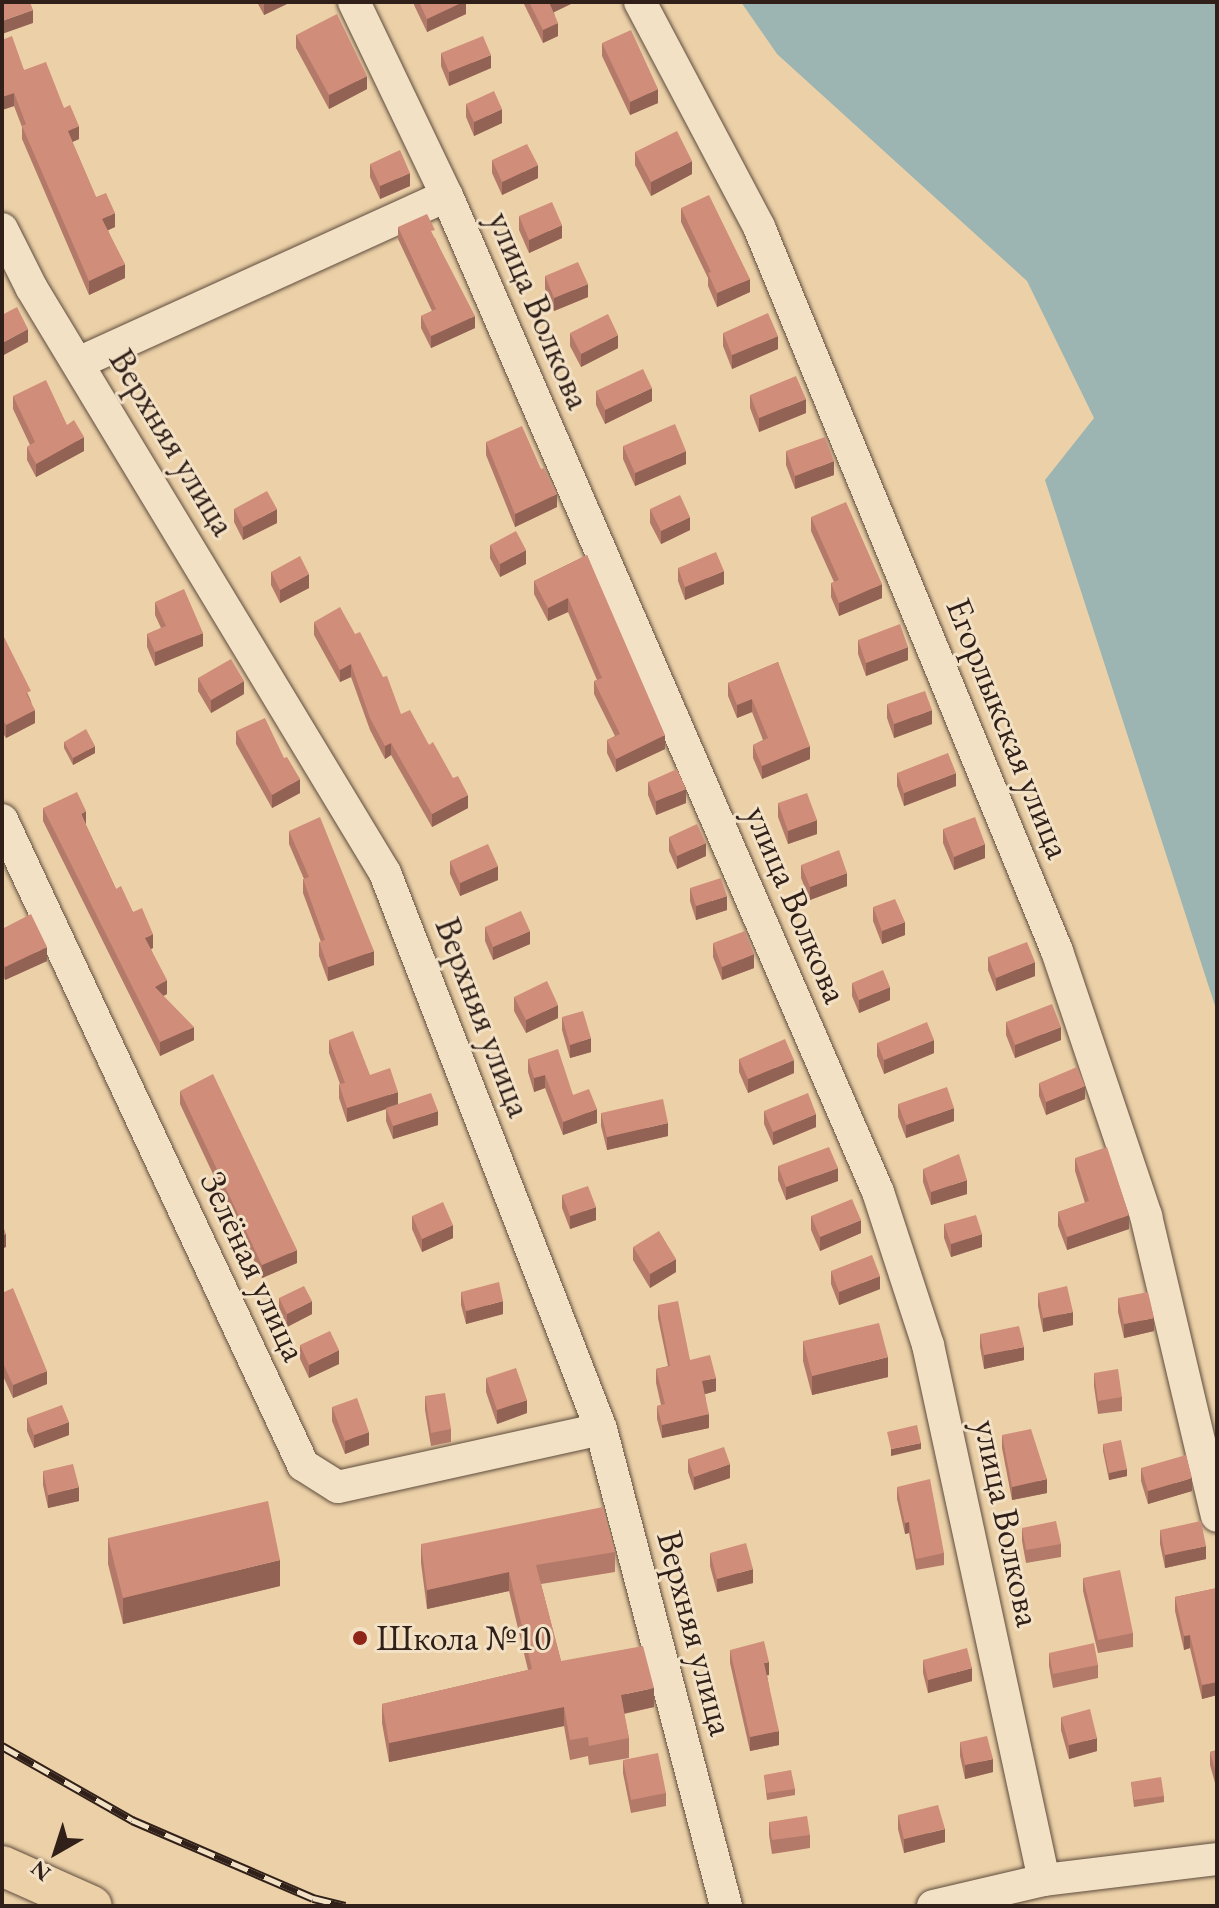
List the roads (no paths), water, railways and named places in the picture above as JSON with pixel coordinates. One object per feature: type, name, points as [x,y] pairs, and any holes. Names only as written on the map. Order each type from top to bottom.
[{"type":"main road","points":[[2,1866],[92,1906]]},
{"type":"street","name":"улица Волкова","points":[[354,2],[447,196],[878,1192],[928,1345],[1044,1880]]},
{"type":"street","name":"Егорлыкская улица","points":[[640,2],[759,227],[1057,951],[1146,1216],[1217,1516]]},
{"type":"street","points":[[78,363],[447,196]]},
{"type":"street","name":"Верхняя улица","points":[[2,229],[16,291],[78,363],[385,873],[601,1429],[726,1906]]},
{"type":"street","name":"Зелёная улица","points":[[2,820],[303,1465],[338,1487],[601,1429]]},
{"type":"street","points":[[933,1906],[1044,1880],[1217,1859]]},
{"type":"water","points":[[741,2],[1217,2],[1217,1012],[1045,480],[1094,418],[1027,281],[777,54]]},
{"type":"railway","points":[[2,1746],[132,1820],[313,1898],[345,1906]]},
{"type":"place","name":"Школа №10","points":[[360,1638]]}]
